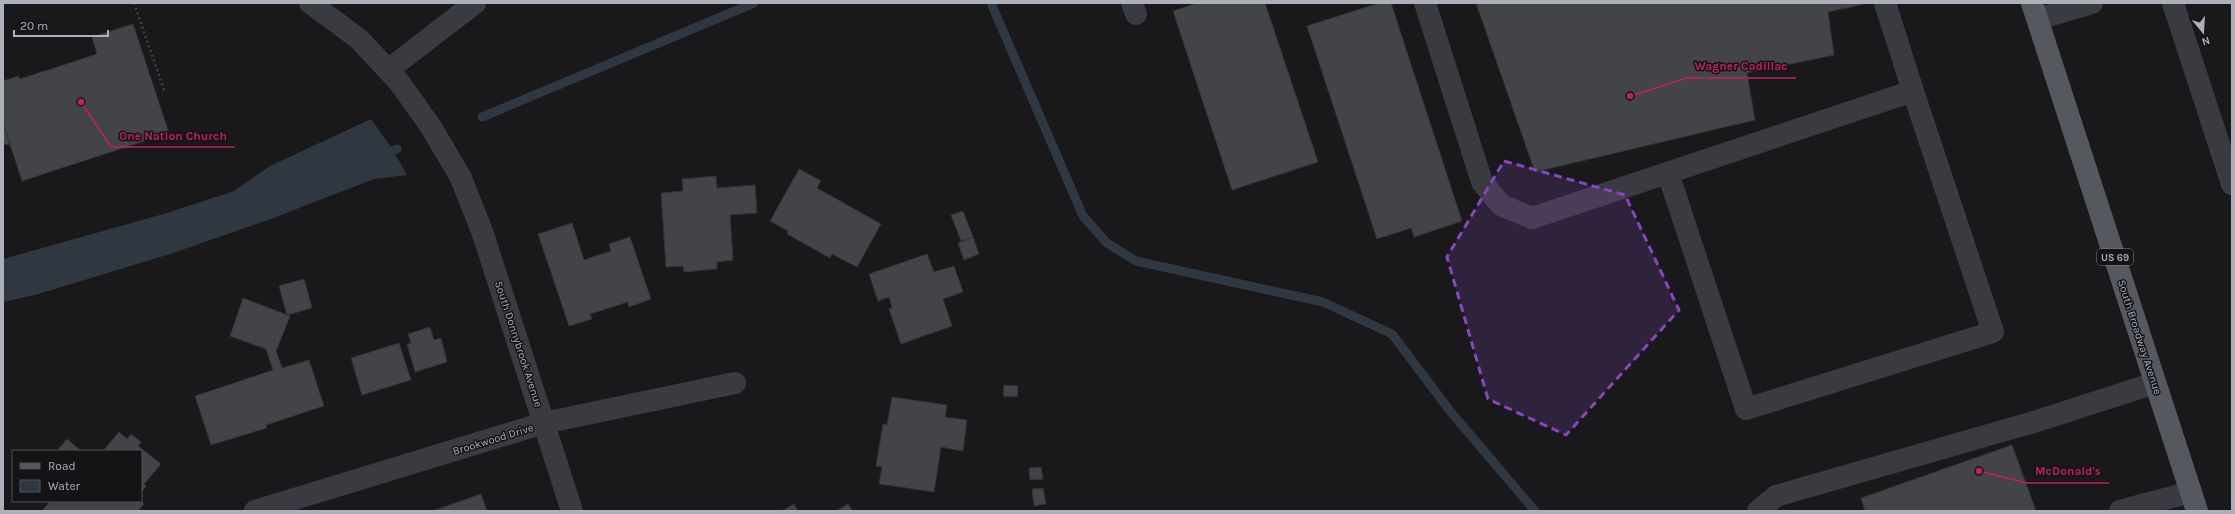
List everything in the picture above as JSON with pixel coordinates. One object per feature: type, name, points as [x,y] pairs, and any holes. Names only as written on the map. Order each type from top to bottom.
[{"type":"main road","name":"South Broadway Avenue","points":[[2035,11],[2194,502]]},
{"type":"street","name":"South Donnybrook Avenue","points":[[310,3],[359,39],[388,70],[423,114],[461,178],[484,234],[572,511]]},
{"type":"street","points":[[388,70],[475,3]]},
{"type":"street","points":[[1425,3],[1482,182],[1501,205],[1532,218],[1913,91]]},
{"type":"street","points":[[1668,173],[1746,410],[1993,332],[1885,3]]},
{"type":"street","points":[[2035,11],[2092,3]]},
{"type":"street","points":[[2173,3],[2232,184]]},
{"type":"street","name":"Brookwood Drive","points":[[255,511],[544,423],[735,382]]},
{"type":"street","points":[[1758,511],[1776,496],[2037,421],[2155,383]]},
{"type":"street","points":[[2120,511],[2194,502]]},
{"type":"path","points":[[134,3],[164,90]]},
{"type":"highlighted area","points":[[1504,161],[1625,195],[1679,310],[1566,435],[1488,399],[1447,257]]},
{"type":"water","points":[[371,119],[391,147],[407,175],[374,179],[268,220],[170,254],[35,295],[3,302],[3,259],[167,213],[234,191],[270,166]]},
{"type":"building","points":[[1197,3],[1265,3],[1318,162],[1232,190],[1173,11]]},
{"type":"building","points":[[1379,3],[1391,3],[1462,221],[1414,237],[1411,228],[1377,239],[1307,26]]},
{"type":"building","points":[[1476,3],[1869,3],[1828,12],[1834,55],[1747,73],[1755,120],[1535,172]]},
{"type":"building","points":[[133,24],[169,133],[22,181],[3,123],[3,81],[18,76],[20,79],[97,54],[92,37]]},
{"type":"building","points":[[3,123],[10,145],[3,144]]},
{"type":"building","points":[[799,169],[821,181],[817,188],[881,224],[857,267],[832,254],[830,258],[787,234],[788,231],[770,221]]},
{"type":"building","points":[[716,176],[717,188],[755,185],[757,213],[730,215],[733,260],[717,262],[717,269],[684,272],[683,266],[666,267],[661,193],[683,191],[682,179]]},
{"type":"building","points":[[963,211],[973,237],[961,241],[951,215]]},
{"type":"building","points":[[572,223],[584,260],[611,251],[609,244],[630,237],[651,299],[629,307],[628,302],[590,314],[592,319],[569,326],[538,234]]},
{"type":"building","points":[[973,237],[979,254],[964,260],[958,243]]},
{"type":"building","points":[[927,254],[934,272],[954,266],[963,292],[943,299],[952,326],[901,344],[889,309],[892,308],[889,297],[878,301],[869,274]]},
{"type":"building","points":[[304,279],[312,308],[287,315],[279,286]]},
{"type":"building","points":[[243,298],[290,316],[276,351],[282,368],[309,360],[324,406],[266,425],[267,428],[211,445],[195,396],[273,370],[266,349],[230,336]]},
{"type":"building","points":[[430,327],[434,340],[441,338],[447,362],[415,372],[407,344],[411,343],[408,334]]},
{"type":"building","points":[[399,343],[411,380],[362,395],[351,358]]},
{"type":"building","points":[[1004,385],[1018,386],[1017,397],[1003,396]]},
{"type":"building","points":[[892,397],[947,405],[945,417],[967,420],[963,451],[941,447],[934,492],[879,484],[882,467],[876,466],[883,424],[887,425]]},
{"type":"building","points":[[119,432],[127,439],[131,434],[141,442],[138,446],[161,464],[144,484],[146,486],[142,492],[142,450],[104,450]]},
{"type":"building","points":[[67,439],[80,450],[58,450]]},
{"type":"building","points":[[2012,445],[2036,511],[1865,511],[1861,498]]},
{"type":"building","points":[[1041,467],[1043,479],[1030,480],[1029,468]]},
{"type":"building","points":[[1043,488],[1046,504],[1034,506],[1032,489]]},
{"type":"building","points":[[481,494],[487,511],[435,511],[435,510]]},
{"type":"building","points":[[49,502],[142,502],[144,504],[138,511],[42,511]]},
{"type":"building","points":[[794,504],[798,511],[782,511]]},
{"type":"building","points":[[848,504],[853,511],[836,511]]},
{"type":"waterway","points":[[482,117],[754,3]]},
{"type":"waterway","points":[[991,3],[1083,216],[1107,243],[1136,261],[1323,302],[1392,334],[1450,411],[1535,511]]},
{"type":"waterway","points":[[381,154],[397,149]]},
{"type":"place","name":"Wagner Cadillac","points":[[1630,96]]},
{"type":"place","name":"One Nation Church","points":[[81,102]]},
{"type":"place","name":"McDonald's","points":[[1979,471]]}]
